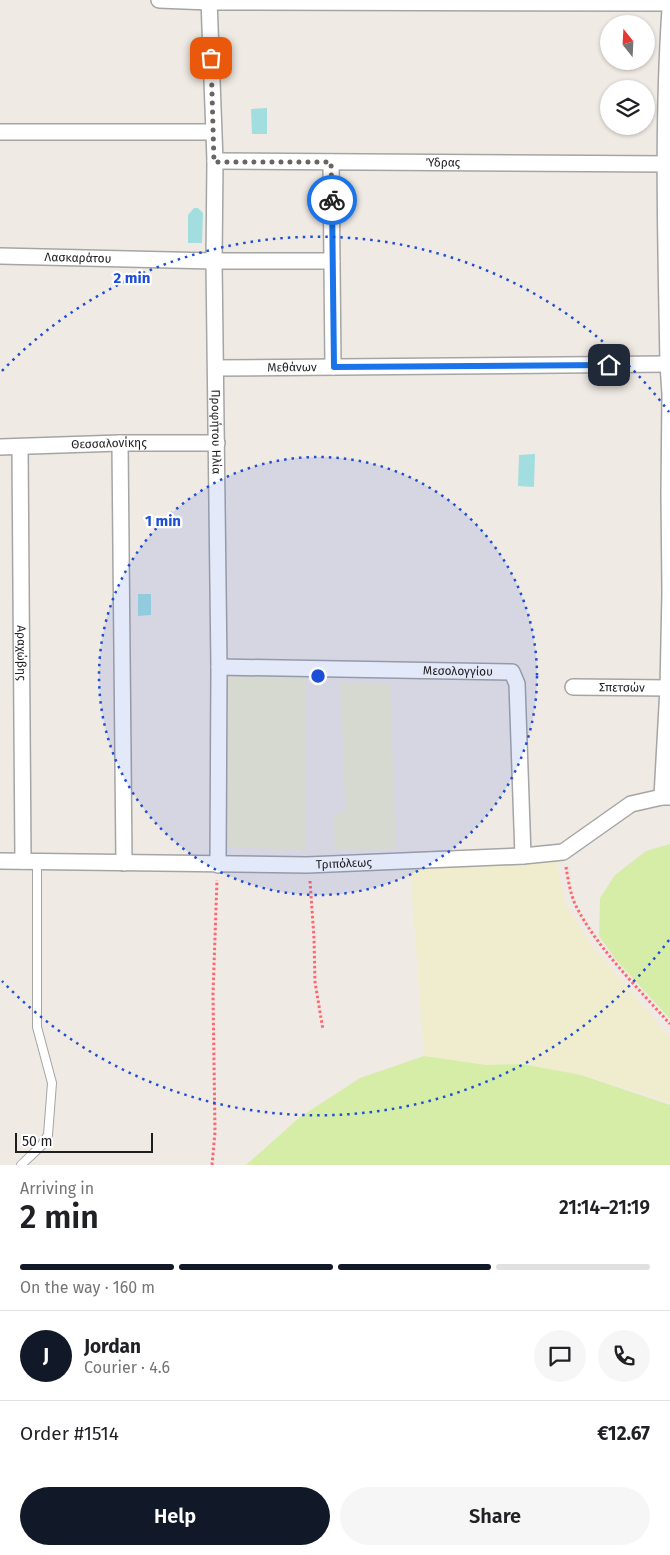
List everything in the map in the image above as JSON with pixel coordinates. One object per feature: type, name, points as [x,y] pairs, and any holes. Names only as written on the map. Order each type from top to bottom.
[{"type":"street","points":[[160,0],[670,3]]},
{"type":"street","name":"Προφήτου Ηλία","points":[[209,1],[214,162],[220,667],[218,864]]},
{"type":"street","points":[[666,797],[670,592],[667,164],[670,9]]},
{"type":"street","points":[[0,132],[213,132]]},
{"type":"street","name":"Ύδρας","points":[[214,162],[667,164]]},
{"type":"street","points":[[331,162],[334,367]]},
{"type":"street","name":"Λασκαράτου","points":[[0,256],[214,261],[332,261]]},
{"type":"street","name":"Μεθάνων","points":[[216,368],[668,364]]},
{"type":"street","points":[[120,443],[124,863]]},
{"type":"street","name":"Θεσσαλονίκης","points":[[0,447],[120,443],[217,443]]},
{"type":"street","name":"Αραχώβης","points":[[20,447],[30,861]]},
{"type":"street","name":"Μεσολογγίου","points":[[220,667],[512,672],[517,684],[523,856]]},
{"type":"street","name":"Σπετσών","points":[[573,687],[669,688]]},
{"type":"street","name":"Τριπόλεως","points":[[0,861],[307,865],[523,856],[563,852],[631,804],[666,797]]},
{"type":"lane","points":[[22,1165],[41,1146],[48,1135],[52,1083],[37,1027],[30,861]]},
{"type":"path","points":[[563,852],[575,902],[586,923],[614,961],[670,1024]]},
{"type":"path","points":[[212,1165],[215,1132],[213,994],[218,864]]},
{"type":"path","points":[[307,865],[311,894],[315,982],[323,1030]]},
{"type":"shaded area","points":[[223,675],[306,675],[306,850],[223,847]]},
{"type":"shaded area","points":[[340,684],[390,684],[396,849],[335,850],[334,814],[346,812]]},
{"type":"shaded area","points":[[556,858],[565,902],[589,942],[670,1038],[670,1104],[655,1097],[581,1075],[522,1064],[486,1065],[424,1056],[410,867]]},
{"type":"green space","points":[[670,844],[670,1019],[617,961],[599,936],[600,898],[615,875],[646,851]]},
{"type":"green space","points":[[424,1056],[486,1065],[522,1064],[581,1075],[670,1105],[670,1165],[246,1165],[300,1117],[360,1078]]},
{"type":"water","points":[[267,108],[267,134],[252,134],[251,109]]},
{"type":"water","points":[[194,208],[198,208],[203,213],[202,243],[188,243],[188,215]]},
{"type":"water","points":[[535,454],[534,487],[518,486],[519,455]]},
{"type":"water","points":[[138,594],[151,594],[151,615],[138,616]]},
{"type":"way so far","points":[[211,58],[214,162],[331,162],[332,200]]},
{"type":"route","points":[[332,200],[334,367],[609,365]]}]
